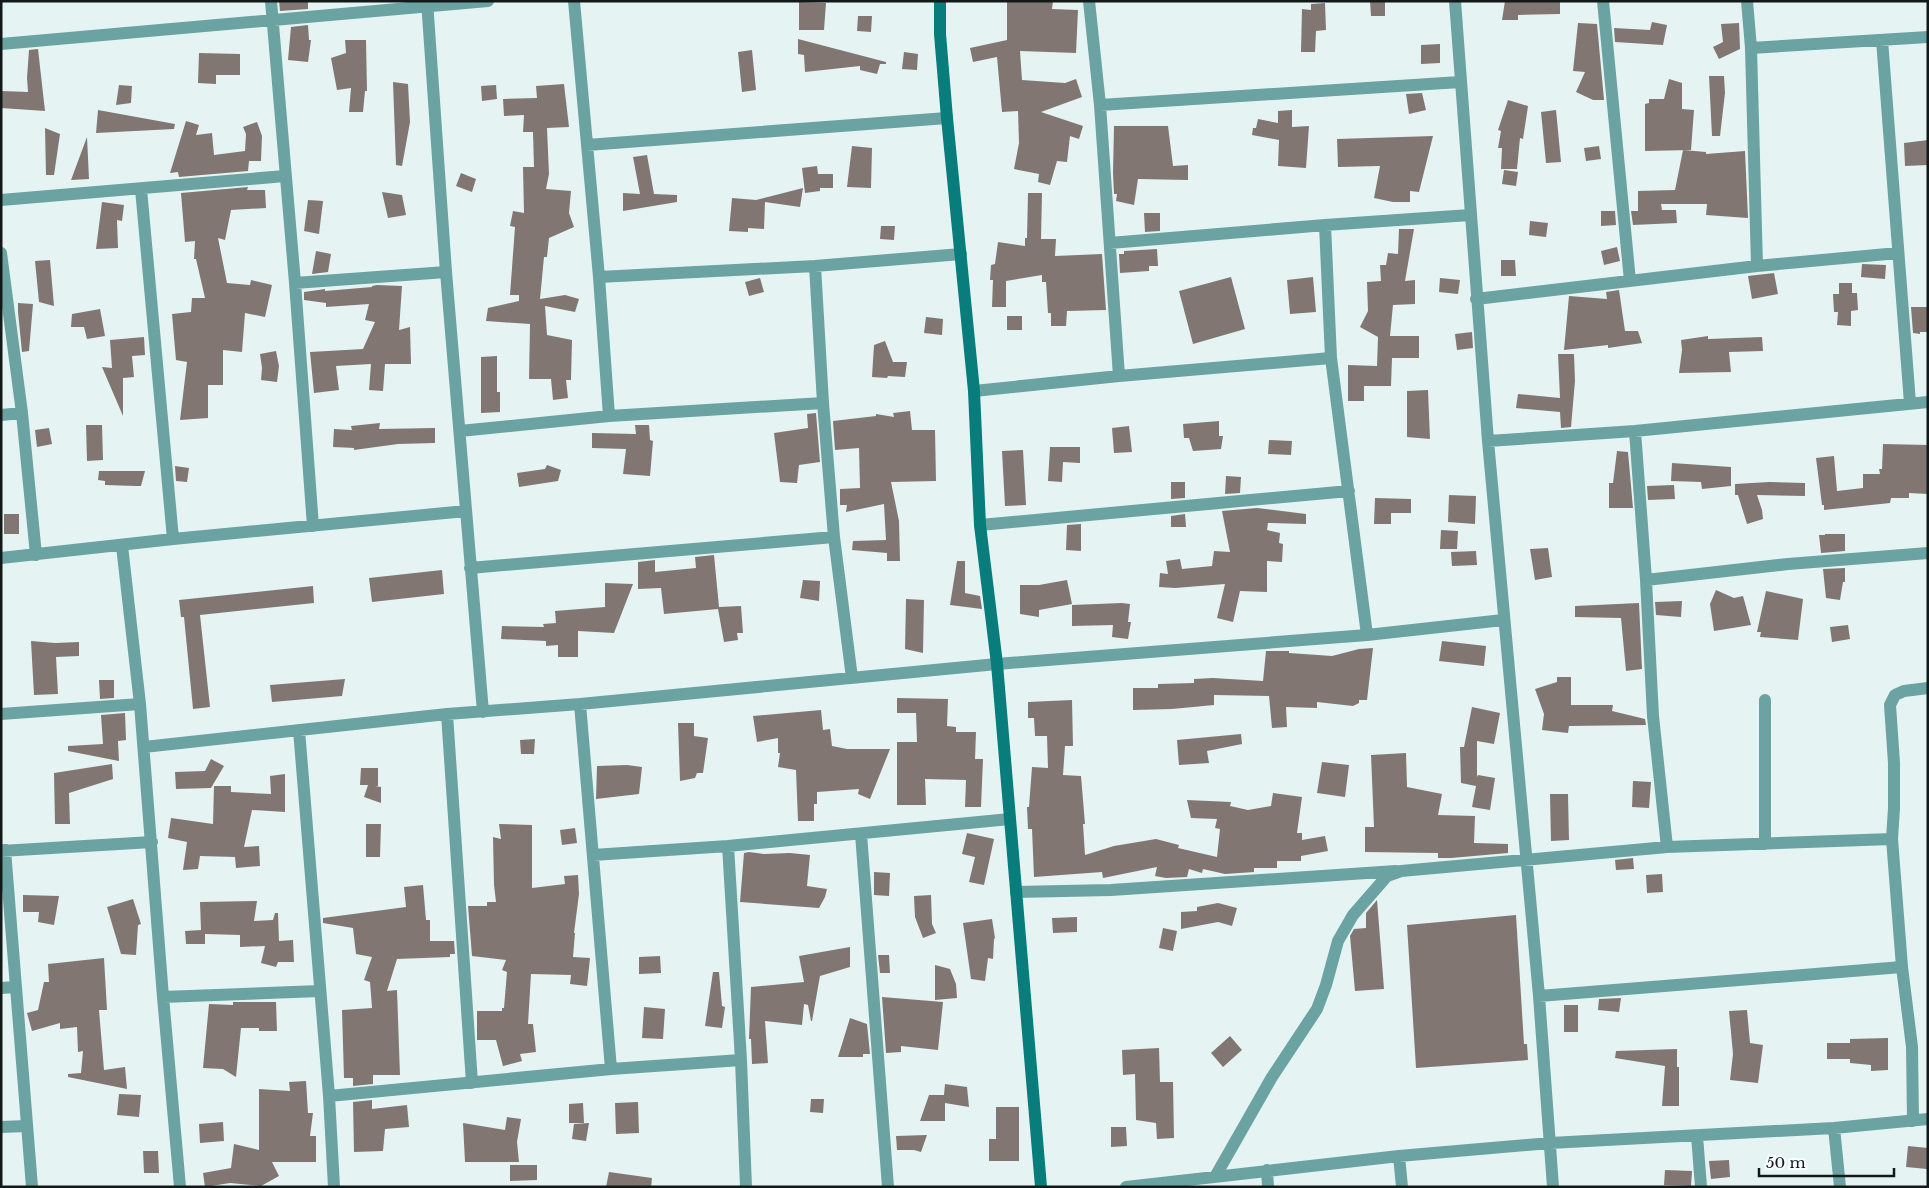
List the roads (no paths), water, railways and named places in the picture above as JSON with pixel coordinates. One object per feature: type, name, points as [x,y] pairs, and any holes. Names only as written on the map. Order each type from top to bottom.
[{"type":"street","points":[[271,1],[313,526]]},
{"type":"street","points":[[1,44],[427,4],[488,1]]},
{"type":"street","points":[[574,1],[599,277],[609,416]]},
{"type":"street","points":[[940,1],[940,34],[947,118],[974,391],[980,525],[998,664],[1041,1187]]},
{"type":"street","points":[[1089,1],[1100,105],[1119,376]]},
{"type":"street","points":[[1455,1],[1476,299],[1503,620],[1539,996],[1553,1187]]},
{"type":"street","points":[[1603,1],[1630,281]]},
{"type":"street","points":[[1747,1],[1752,48],[1757,266]]},
{"type":"street","points":[[427,4],[446,272],[483,712]]},
{"type":"street","points":[[1752,48],[1928,37]]},
{"type":"street","points":[[1882,40],[1910,403]]},
{"type":"street","points":[[1100,105],[1460,82]]},
{"type":"street","points":[[587,145],[947,118]]},
{"type":"street","points":[[1,200],[285,176]]},
{"type":"street","points":[[141,189],[172,539]]},
{"type":"street","points":[[1110,243],[1470,215]]},
{"type":"street","points":[[1325,225],[1331,358],[1367,635]]},
{"type":"street","points":[[1,253],[22,412],[36,555]]},
{"type":"street","points":[[1476,299],[1757,266],[1898,253]]},
{"type":"street","points":[[599,277],[815,266],[961,254]]},
{"type":"street","points":[[815,266],[823,403],[834,537],[852,678]]},
{"type":"street","points":[[295,283],[446,272]]},
{"type":"street","points":[[974,391],[1119,376],[1331,358]]},
{"type":"street","points":[[1488,442],[1635,431],[1928,402]]},
{"type":"street","points":[[460,431],[609,416],[823,403]]},
{"type":"street","points":[[1,414],[22,412]]},
{"type":"street","points":[[1635,431],[1646,580],[1653,716],[1667,847]]},
{"type":"street","points":[[980,525],[1349,491]]},
{"type":"street","points":[[1,558],[172,539],[466,511]]},
{"type":"street","points":[[470,568],[834,537]]},
{"type":"street","points":[[122,546],[144,747],[180,1187]]},
{"type":"street","points":[[1646,580],[1788,564],[1928,553]]},
{"type":"street","points":[[144,747],[447,714],[580,704],[998,664],[1367,635],[1503,620]]},
{"type":"street","points":[[1913,1121],[1912,1047],[1902,967],[1892,839],[1894,763],[1890,705],[1895,695],[1899,693],[1928,688]]},
{"type":"street","points":[[1765,700],[1765,844]]},
{"type":"street","points":[[1,714],[140,704]]},
{"type":"street","points":[[580,704],[611,1069]]},
{"type":"street","points":[[447,714],[472,1083]]},
{"type":"street","points":[[299,730],[329,1096],[334,1187]]},
{"type":"street","points":[[593,855],[728,846],[1010,819]]},
{"type":"street","points":[[862,834],[888,1187]]},
{"type":"street","points":[[1016,892],[1111,890],[1401,871],[1667,847],[1892,839]]},
{"type":"street","points":[[32,1187],[3,850],[152,842]]},
{"type":"street","points":[[728,846],[741,1060],[746,1187]]},
{"type":"street","points":[[1215,1176],[1272,1077],[1317,1009],[1326,985],[1338,941],[1353,915],[1387,876],[1401,871]]},
{"type":"street","points":[[1539,996],[1902,967]]},
{"type":"street","points":[[1,988],[15,987]]},
{"type":"street","points":[[163,997],[320,991]]},
{"type":"street","points":[[329,1096],[611,1069],[741,1060]]},
{"type":"street","points":[[1126,1187],[1399,1156],[1550,1143],[1834,1128],[1928,1120]]},
{"type":"street","points":[[1,1127],[27,1126]]},
{"type":"street","points":[[1834,1128],[1840,1187]]},
{"type":"street","points":[[1697,1136],[1701,1187]]},
{"type":"street","points":[[1399,1156],[1402,1187]]},
{"type":"street","points":[[1266,1170],[1268,1187]]}]
